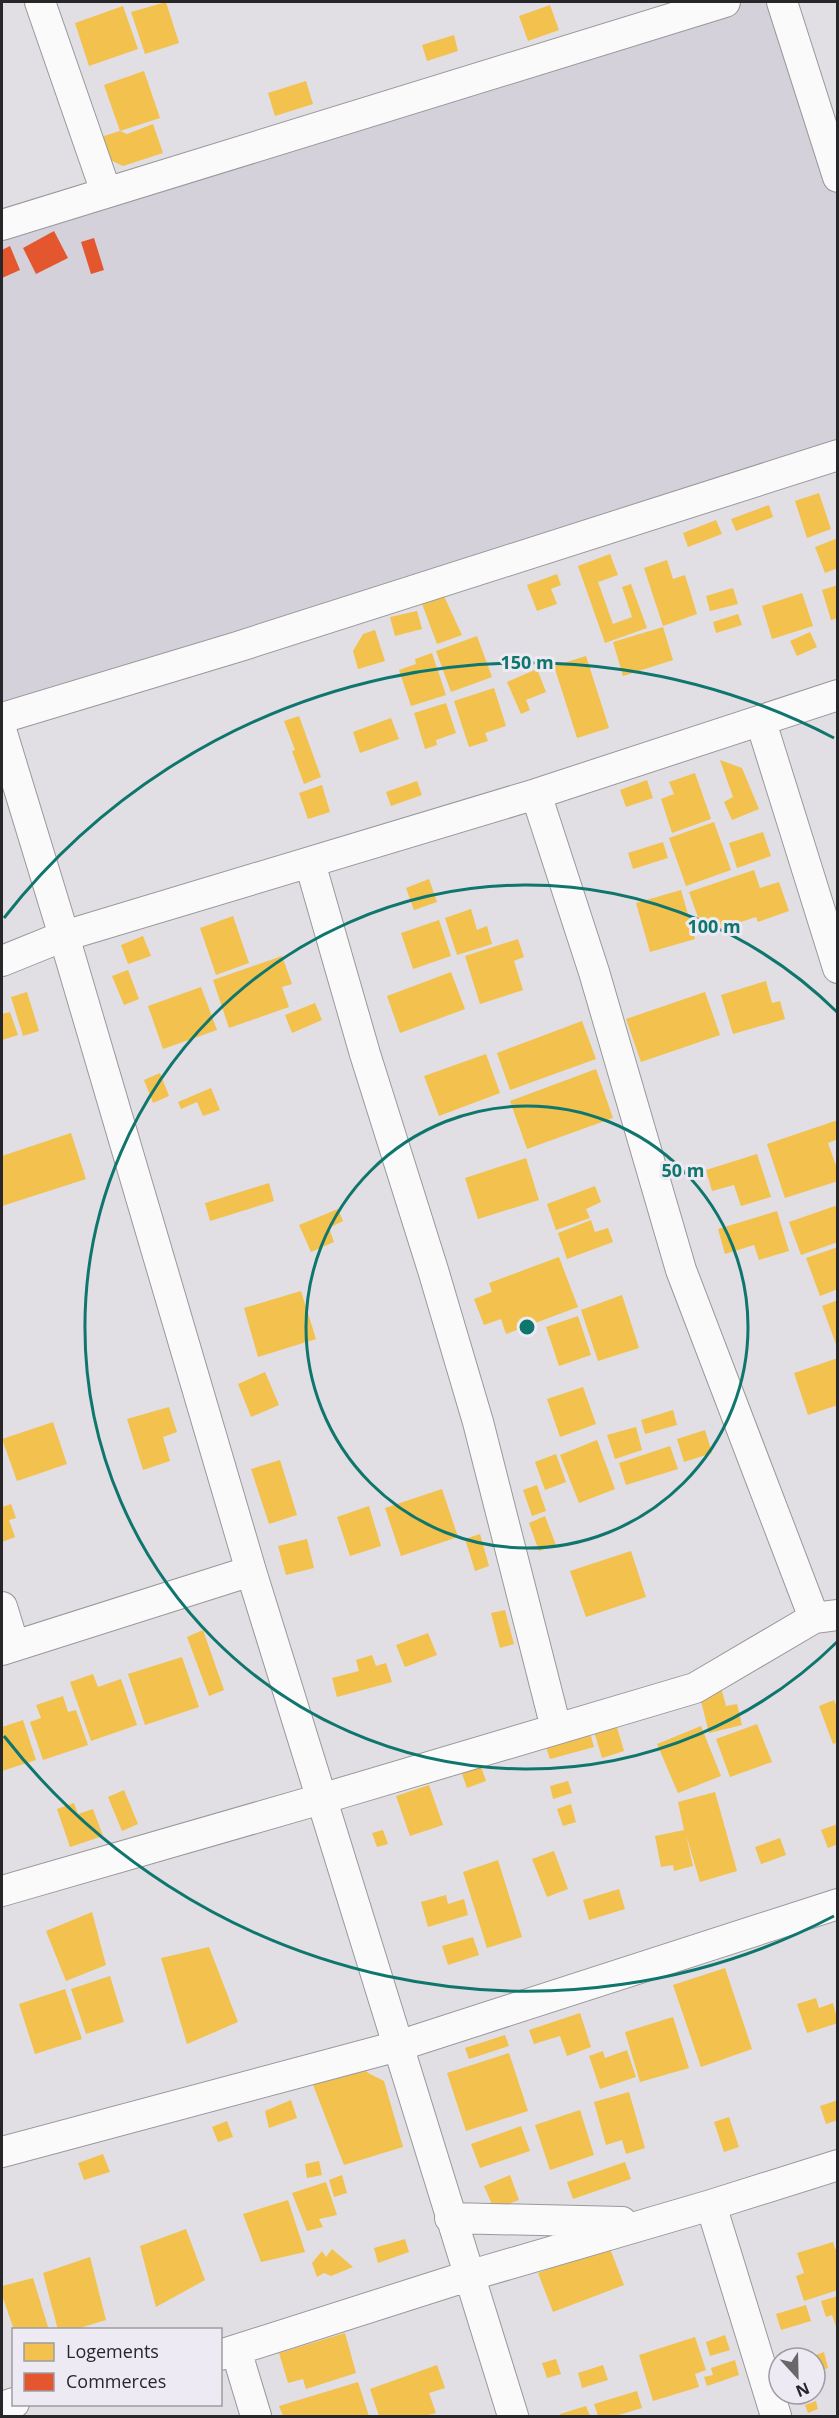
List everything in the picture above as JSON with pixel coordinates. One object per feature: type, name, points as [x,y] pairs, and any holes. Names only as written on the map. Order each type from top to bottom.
[{"type":"street","points":[[40,2],[106,192]]},
{"type":"street","points":[[2,225],[725,2]]},
{"type":"street","points":[[782,2],[837,177]]},
{"type":"street","points":[[2,718],[237,647],[837,455]]},
{"type":"street","points":[[2,961],[64,936],[536,795],[837,695]]},
{"type":"street","points":[[761,722],[837,968]]},
{"type":"street","points":[[2,733],[251,1571],[513,2416]]},
{"type":"street","points":[[2,1891],[695,1688],[826,1617],[681,1270],[594,972],[536,795]]},
{"type":"street","points":[[310,863],[365,1054],[478,1422],[556,1728]]},
{"type":"street","points":[[2,1607],[8,1648],[251,1571]]},
{"type":"street","points":[[2,2152],[398,2046],[837,1904]]},
{"type":"street","points":[[256,2416],[228,2352],[468,2276],[711,2205],[837,2165]]},
{"type":"street","points":[[711,2205],[777,2416]]},
{"type":"street","points":[[450,2218],[646,2224]]},
{"type":"shaded area","points":[[698,2],[777,2],[837,176],[837,442],[2,704],[2,215]]},
{"type":"building: Logements","points":[[166,2],[179,43],[145,54],[131,12]]},
{"type":"building: Logements","points":[[550,5],[559,30],[528,41],[519,16]]},
{"type":"building: Logements","points":[[123,6],[138,49],[89,66],[75,23]]},
{"type":"building: Logements","points":[[454,35],[458,51],[427,61],[422,45]]},
{"type":"building: Logements","points":[[144,71],[160,118],[120,131],[104,85]]},
{"type":"building: Logements","points":[[306,81],[313,104],[275,116],[268,93]]},
{"type":"building: Logements","points":[[153,124],[163,153],[123,166],[102,156],[104,136],[120,131],[127,134]]},
{"type":"building: Logements","points":[[819,493],[831,529],[807,538],[795,501]]},
{"type":"building: Logements","points":[[769,505],[773,517],[736,531],[731,519]]},
{"type":"building: Logements","points":[[716,520],[722,534],[688,547],[683,533]]},
{"type":"building: Logements","points":[[838,538],[838,568],[825,573],[815,547]]},
{"type":"building: Logements","points":[[610,554],[618,575],[598,582],[613,624],[632,617],[622,587],[631,584],[647,628],[605,643],[578,566]]},
{"type":"building: Logements","points":[[667,560],[673,579],[685,575],[697,614],[663,626],[644,568]]},
{"type":"building: Logements","points":[[557,574],[561,585],[551,589],[557,604],[537,611],[527,585]]},
{"type":"building: Logements","points":[[838,585],[838,618],[831,620],[822,590]]},
{"type":"building: Logements","points":[[733,588],[738,604],[710,611],[706,596]]},
{"type":"building: Logements","points":[[802,593],[813,626],[772,639],[762,606]]},
{"type":"building: Logements","points":[[443,594],[462,635],[437,644],[421,601]]},
{"type":"building: Logements","points":[[417,611],[422,629],[395,636],[390,617]]},
{"type":"building: Logements","points":[[738,614],[742,625],[716,633],[713,622]]},
{"type":"building: Logements","points":[[663,627],[673,660],[623,676],[613,642]]},
{"type":"building: Logements","points":[[375,630],[385,661],[358,669],[353,651],[363,634]]},
{"type":"building: Logements","points":[[810,632],[817,647],[797,656],[790,641]]},
{"type":"building: Logements","points":[[477,636],[492,677],[451,692],[436,651]]},
{"type":"building: Logements","points":[[432,653],[446,695],[411,706],[399,670],[416,664],[415,659]]},
{"type":"building: Logements","points":[[586,656],[609,728],[577,738],[554,666]]},
{"type":"building: Logements","points":[[537,669],[546,692],[526,700],[530,710],[521,714],[507,682]]},
{"type":"building: Logements","points":[[494,688],[506,726],[485,733],[488,741],[469,747],[454,701]]},
{"type":"building: Logements","points":[[446,703],[456,733],[436,740],[437,745],[425,749],[414,713]]},
{"type":"building: Logements","points":[[299,716],[321,777],[304,784],[284,721]]},
{"type":"building: Logements","points":[[391,718],[399,739],[360,753],[353,732]]},
{"type":"building: Logements","points":[[720,760],[742,768],[759,809],[732,820],[724,802],[733,797]]},
{"type":"building: Logements","points":[[695,773],[711,819],[672,833],[661,799],[674,794],[669,782]]},
{"type":"building: Logements","points":[[647,780],[653,798],[626,807],[620,790]]},
{"type":"building: Logements","points":[[417,781],[422,795],[391,806],[386,792]]},
{"type":"building: Logements","points":[[322,785],[330,812],[308,819],[299,793]]},
{"type":"building: Logements","points":[[714,822],[731,870],[686,886],[669,838]]},
{"type":"building: Logements","points":[[763,832],[771,856],[737,868],[729,843]]},
{"type":"building: Logements","points":[[663,842],[668,858],[633,869],[628,853]]},
{"type":"building: Logements","points":[[754,870],[760,888],[779,882],[789,911],[758,922],[756,917],[704,934],[689,892]]},
{"type":"building: Logements","points":[[429,879],[437,902],[414,910],[406,888]]},
{"type":"building: Logements","points":[[681,890],[695,939],[650,952],[636,903]]},
{"type":"building: Logements","points":[[471,909],[477,930],[487,926],[492,944],[457,955],[445,918]]},
{"type":"building: Logements","points":[[233,916],[249,963],[216,975],[200,928]]},
{"type":"building: Logements","points":[[439,920],[451,956],[413,969],[401,933]]},
{"type":"building: Logements","points":[[143,936],[151,956],[128,964],[121,945]]},
{"type":"building: Logements","points":[[518,939],[524,957],[514,961],[523,990],[480,1004],[465,956]]},
{"type":"building: Logements","points":[[282,956],[292,984],[282,987],[289,1007],[229,1028],[213,980]]},
{"type":"building: Logements","points":[[128,970],[139,999],[124,1005],[112,976]]},
{"type":"building: Logements","points":[[451,972],[465,1009],[400,1033],[387,996]]},
{"type":"building: Logements","points":[[766,981],[772,1003],[780,1001],[785,1019],[733,1034],[721,995]]},
{"type":"building: Logements","points":[[201,987],[217,1030],[163,1049],[148,1006]]},
{"type":"building: Logements","points":[[27,992],[39,1031],[23,1036],[11,997]]},
{"type":"building: Logements","points":[[705,992],[720,1035],[641,1062],[626,1019]]},
{"type":"building: Logements","points":[[315,1003],[322,1020],[292,1033],[285,1015]]},
{"type":"building: Logements","points":[[10,1012],[18,1035],[2,1040],[2,1014]]},
{"type":"building: Logements","points":[[582,1021],[596,1059],[510,1090],[497,1053]]},
{"type":"building: Logements","points":[[486,1054],[500,1093],[439,1116],[424,1076]]},
{"type":"building: Logements","points":[[596,1069],[613,1118],[527,1149],[510,1101]]},
{"type":"building: Logements","points":[[160,1073],[169,1096],[153,1103],[144,1080]]},
{"type":"building: Logements","points":[[211,1088],[220,1110],[203,1116],[197,1102],[181,1109],[178,1102]]},
{"type":"building: Logements","points":[[838,1120],[838,1139],[828,1143],[838,1171],[838,1181],[785,1198],[767,1144]]},
{"type":"building: Logements","points":[[71,1133],[86,1179],[2,1206],[2,1156]]},
{"type":"building: Logements","points":[[757,1154],[771,1197],[741,1206],[734,1185],[712,1191],[706,1170]]},
{"type":"building: Logements","points":[[526,1158],[539,1200],[478,1219],[465,1178]]},
{"type":"building: Logements","points":[[269,1183],[274,1201],[210,1221],[205,1203]]},
{"type":"building: Logements","points":[[595,1186],[601,1202],[586,1209],[590,1218],[556,1230],[547,1204]]},
{"type":"building: Logements","points":[[838,1205],[838,1242],[801,1255],[789,1222]]},
{"type":"building: Logements","points":[[338,1209],[343,1221],[329,1228],[334,1242],[311,1252],[299,1225]]},
{"type":"building: Logements","points":[[777,1211],[789,1251],[759,1260],[754,1245],[725,1254],[718,1229]]},
{"type":"building: Logements","points":[[591,1220],[595,1232],[608,1228],[613,1242],[567,1259],[558,1233]]},
{"type":"building: Logements","points":[[838,1247],[838,1289],[820,1296],[806,1258]]},
{"type":"building: Logements","points":[[559,1257],[578,1307],[506,1334],[501,1319],[484,1325],[474,1299],[492,1292],[489,1283]]},
{"type":"building: Logements","points":[[301,1291],[316,1339],[258,1357],[244,1308]]},
{"type":"building: Logements","points":[[622,1295],[639,1348],[598,1361],[581,1310]]},
{"type":"building: Logements","points":[[838,1300],[838,1347],[837,1347],[822,1306]]},
{"type":"building: Logements","points":[[578,1316],[591,1355],[559,1366],[546,1327]]},
{"type":"building: Logements","points":[[838,1358],[838,1405],[808,1415],[794,1373]]},
{"type":"building: Logements","points":[[265,1372],[279,1405],[251,1417],[238,1384]]},
{"type":"building: Logements","points":[[583,1387],[596,1424],[560,1437],[547,1399]]},
{"type":"building: Logements","points":[[169,1407],[177,1432],[163,1437],[170,1461],[143,1470],[127,1419]]},
{"type":"building: Logements","points":[[673,1410],[677,1425],[645,1434],[641,1420]]},
{"type":"building: Logements","points":[[53,1422],[67,1464],[17,1481],[2,1439]]},
{"type":"building: Logements","points":[[636,1427],[642,1450],[615,1459],[607,1435]]},
{"type":"building: Logements","points":[[705,1430],[712,1453],[684,1462],[677,1439]]},
{"type":"building: Logements","points":[[597,1440],[615,1489],[579,1503],[560,1455]]},
{"type":"building: Logements","points":[[670,1446],[678,1469],[626,1485],[619,1463]]},
{"type":"building: Logements","points":[[556,1454],[566,1482],[545,1490],[535,1462]]},
{"type":"building: Logements","points":[[280,1460],[297,1515],[269,1524],[251,1469]]},
{"type":"building: Logements","points":[[537,1485],[546,1511],[532,1516],[523,1490]]},
{"type":"building: Logements","points":[[442,1489],[458,1537],[401,1556],[385,1508]]},
{"type":"building: Logements","points":[[11,1504],[16,1518],[9,1520],[15,1537],[2,1542],[2,1507]]},
{"type":"building: Logements","points":[[369,1506],[381,1546],[350,1556],[337,1517]]},
{"type":"building: Logements","points":[[545,1516],[556,1545],[539,1551],[529,1523]]},
{"type":"building: Logements","points":[[480,1534],[489,1566],[475,1571],[465,1539]]},
{"type":"building: Logements","points":[[307,1539],[314,1568],[286,1575],[278,1546]]},
{"type":"building: Logements","points":[[631,1551],[646,1597],[586,1617],[570,1571]]},
{"type":"building: Logements","points":[[505,1610],[514,1644],[500,1648],[491,1613]]},
{"type":"building: Logements","points":[[203,1630],[224,1690],[209,1696],[187,1637]]},
{"type":"building: Logements","points":[[428,1633],[437,1655],[405,1667],[396,1645]]},
{"type":"building: Logements","points":[[372,1655],[376,1666],[386,1663],[392,1682],[337,1697],[332,1678],[359,1671],[356,1660]]},
{"type":"building: Logements","points":[[182,1657],[199,1707],[145,1725],[128,1674]]},
{"type":"building: Logements","points":[[93,1674],[98,1687],[121,1679],[137,1725],[91,1741],[70,1682]]},
{"type":"building: Logements","points":[[722,1691],[726,1706],[737,1704],[742,1725],[709,1733],[700,1697]]},
{"type":"building: Logements","points":[[63,1696],[68,1712],[76,1710],[88,1745],[43,1760],[30,1722],[41,1718],[36,1705]]},
{"type":"building: Logements","points":[[834,1700],[838,1710],[838,1742],[833,1744],[819,1706]]},
{"type":"building: Logements","points":[[23,1720],[36,1760],[2,1771],[2,1727]]},
{"type":"building: Logements","points":[[616,1724],[624,1751],[602,1758],[594,1731]]},
{"type":"building: Logements","points":[[757,1724],[772,1762],[730,1777],[716,1739]]},
{"type":"building: Logements","points":[[701,1726],[721,1776],[678,1793],[657,1744]]},
{"type":"building: Logements","points":[[589,1729],[594,1747],[550,1759],[544,1741]]},
{"type":"building: Logements","points":[[480,1764],[486,1781],[467,1788],[461,1771]]},
{"type":"building: Logements","points":[[568,1781],[572,1793],[553,1799],[550,1786]]},
{"type":"building: Logements","points":[[429,1785],[443,1825],[410,1836],[396,1796]]},
{"type":"building: Logements","points":[[124,1790],[138,1824],[122,1831],[108,1797]]},
{"type":"building: Logements","points":[[715,1792],[737,1871],[700,1882],[686,1835],[693,1866],[674,1871],[673,1865],[661,1867],[655,1836],[684,1830],[678,1802]]},
{"type":"building: Logements","points":[[74,1803],[78,1814],[93,1809],[103,1836],[70,1847],[57,1809]]},
{"type":"building: Logements","points":[[571,1804],[576,1822],[563,1826],[557,1809]]},
{"type":"building: Logements","points":[[838,1824],[838,1844],[828,1848],[821,1830]]},
{"type":"building: Logements","points":[[383,1830],[388,1844],[377,1847],[372,1833]]},
{"type":"building: Logements","points":[[780,1838],[786,1855],[761,1864],[755,1847]]},
{"type":"building: Logements","points":[[554,1851],[568,1889],[547,1897],[532,1859]]},
{"type":"building: Logements","points":[[498,1860],[522,1937],[487,1948],[463,1872]]},
{"type":"building: Logements","points":[[619,1889],[625,1909],[589,1920],[583,1900]]},
{"type":"building: Logements","points":[[446,1895],[448,1904],[464,1899],[468,1915],[428,1927],[421,1902]]},
{"type":"building: Logements","points":[[92,1912],[106,1965],[66,1981],[46,1931]]},
{"type":"building: Logements","points":[[473,1937],[479,1955],[448,1965],[442,1946]]},
{"type":"building: Logements","points":[[209,1947],[238,2022],[187,2044],[161,1958]]},
{"type":"building: Logements","points":[[725,1968],[752,2049],[701,2067],[673,1985]]},
{"type":"building: Logements","points":[[110,1976],[124,2022],[86,2034],[71,1989]]},
{"type":"building: Logements","points":[[65,1989],[82,2039],[35,2054],[19,2004]]},
{"type":"building: Logements","points":[[816,1998],[819,2008],[833,2003],[838,2023],[807,2033],[797,2004]]},
{"type":"building: Logements","points":[[580,2013],[591,2047],[567,2056],[560,2036],[534,2044],[529,2030]]},
{"type":"building: Logements","points":[[673,2017],[689,2068],[640,2082],[625,2032]]},
{"type":"building: Logements","points":[[505,2035],[509,2046],[469,2059],[465,2048]]},
{"type":"building: Logements","points":[[627,2050],[636,2077],[600,2089],[589,2056],[603,2051],[605,2058]]},
{"type":"building: Logements","points":[[509,2053],[528,2111],[466,2131],[447,2073]]},
{"type":"building: Logements","points":[[357,2065],[384,2081],[403,2147],[344,2165],[310,2077]]},
{"type":"building: Logements","points":[[629,2092],[645,2148],[626,2154],[622,2140],[606,2145],[594,2102]]},
{"type":"building: Logements","points":[[291,2100],[297,2118],[269,2128],[265,2111]]},
{"type":"building: Logements","points":[[838,2100],[838,2120],[826,2124],[820,2106]]},
{"type":"building: Logements","points":[[580,2110],[594,2155],[550,2170],[535,2125]]},
{"type":"building: Logements","points":[[729,2117],[739,2147],[724,2152],[714,2122]]},
{"type":"building: Logements","points":[[227,2121],[233,2137],[218,2142],[212,2127]]},
{"type":"building: Logements","points":[[521,2126],[530,2151],[480,2168],[471,2144]]},
{"type":"building: Logements","points":[[103,2154],[110,2172],[84,2180],[78,2163]]},
{"type":"building: Logements","points":[[319,2161],[322,2175],[307,2178],[305,2164]]},
{"type":"building: Logements","points":[[625,2162],[631,2179],[573,2199],[567,2182]]},
{"type":"building: Logements","points":[[342,2175],[347,2193],[334,2197],[329,2180]]},
{"type":"building: Logements","points":[[510,2175],[519,2200],[494,2209],[484,2186]]},
{"type":"building: Logements","points":[[326,2182],[337,2215],[319,2219],[323,2227],[307,2231],[292,2193]]},
{"type":"building: Logements","points":[[288,2200],[305,2252],[261,2262],[243,2214]]},
{"type":"building: Logements","points":[[186,2229],[205,2280],[156,2307],[140,2246]]},
{"type":"building: Logements","points":[[405,2239],[409,2252],[378,2263],[374,2248]]},
{"type":"building: Logements","points":[[833,2242],[835,2249],[838,2248],[838,2290],[804,2301],[796,2276],[804,2273],[797,2253]]},
{"type":"building: Logements","points":[[609,2246],[624,2285],[553,2312],[538,2273]]},
{"type":"building: Logements","points":[[332,2249],[353,2267],[331,2276],[324,2273],[317,2277],[312,2263],[322,2251],[326,2257]]},
{"type":"building: Logements","points":[[90,2257],[106,2320],[80,2328],[57,2328],[43,2273]]},
{"type":"building: Logements","points":[[33,2278],[48,2328],[13,2328],[2,2295],[2,2286]]},
{"type":"building: Logements","points":[[838,2296],[837,2329],[832,2315],[826,2317],[821,2301]]},
{"type":"building: Logements","points":[[806,2305],[811,2321],[781,2330],[776,2314]]},
{"type":"building: Logements","points":[[345,2333],[356,2373],[306,2389],[303,2379],[288,2383],[279,2353]]},
{"type":"building: Logements","points":[[725,2335],[730,2350],[710,2356],[706,2342]]},
{"type":"building: Logements","points":[[695,2337],[706,2370],[695,2374],[699,2387],[653,2401],[639,2355]]},
{"type":"building: Logements","points":[[556,2359],[561,2374],[547,2378],[542,2363]]},
{"type":"building: Logements","points":[[735,2360],[739,2375],[707,2386],[704,2377],[713,2375],[711,2368]]},
{"type":"building: Logements","points":[[437,2365],[445,2388],[429,2393],[436,2413],[424,2416],[379,2416],[370,2389]]},
{"type":"building: Logements","points":[[603,2365],[608,2380],[582,2388],[578,2373]]},
{"type":"building: Logements","points":[[358,2382],[369,2416],[283,2416],[279,2406]]},
{"type":"building: Logements","points":[[637,2391],[642,2408],[615,2416],[598,2416],[594,2404]]},
{"type":"building: Logements","points":[[586,2406],[590,2416],[561,2416],[560,2414]]},
{"type":"building: Logements","points":[[805,2406],[817,2406],[818,2409],[808,2413]]},
{"type":"building: Commerces","points":[[54,231],[68,258],[36,274],[23,248]]},
{"type":"building: Commerces","points":[[94,238],[104,270],[91,274],[81,242]]},
{"type":"building: Commerces","points":[[10,246],[20,270],[2,278],[2,250]]}]
